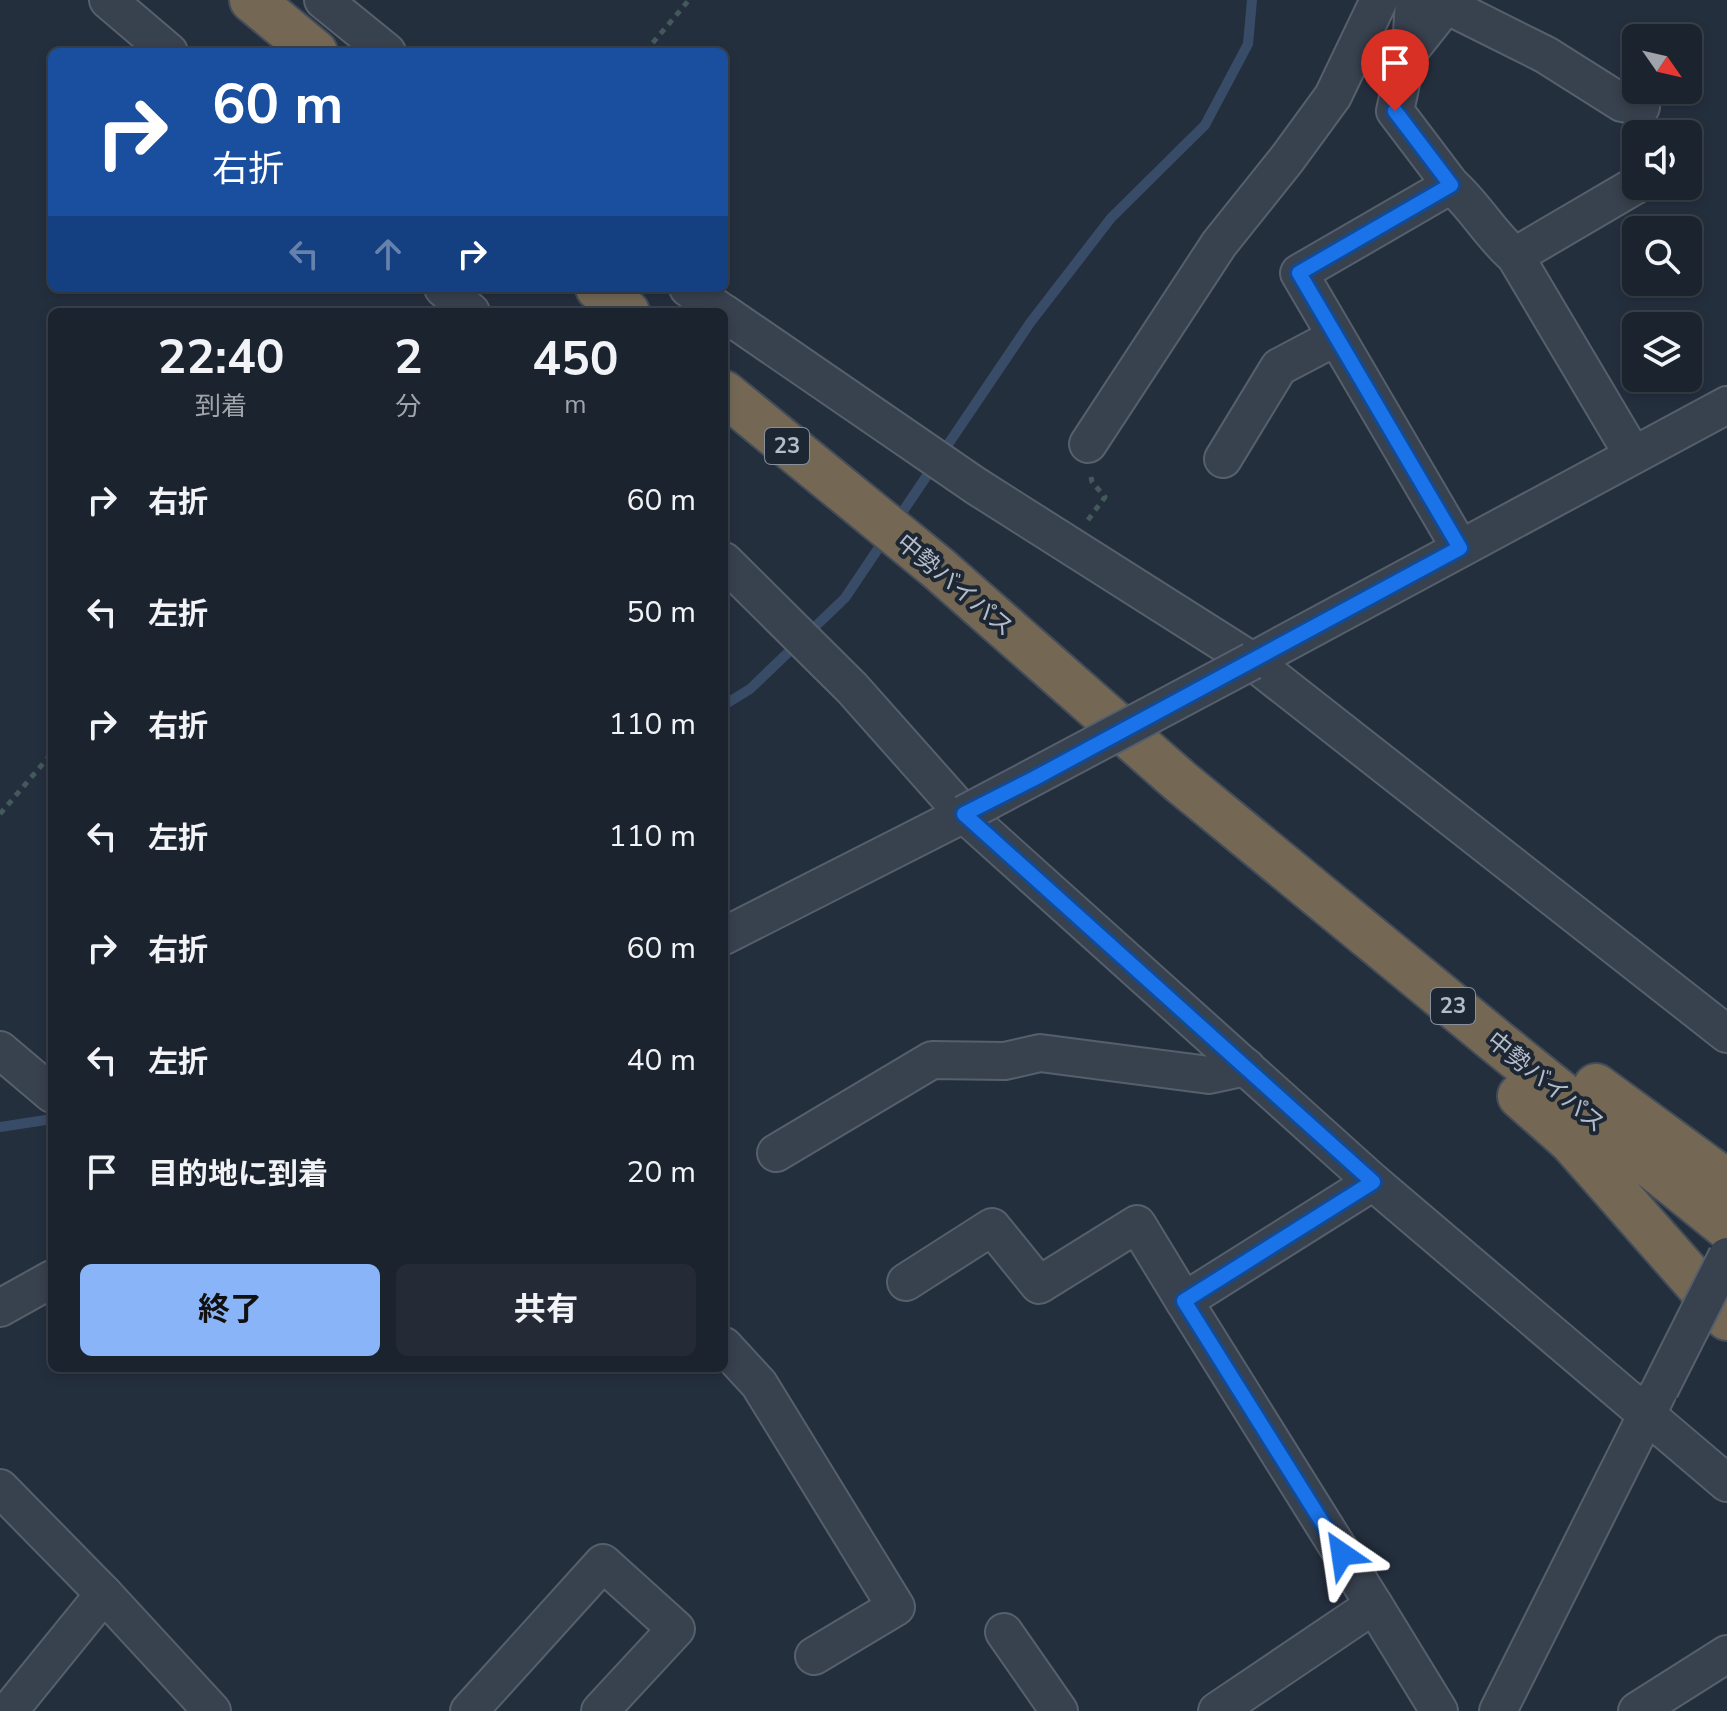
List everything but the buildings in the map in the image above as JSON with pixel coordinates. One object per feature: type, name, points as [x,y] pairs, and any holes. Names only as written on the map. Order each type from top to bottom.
[{"type":"highway","points":[[252,0],[310,48]]},
{"type":"highway","points":[[603,292],[622,308]]},
{"type":"highway","name":"中勢バイパス","points":[[728,396],[938,568],[1181,782],[1727,1227]]},
{"type":"highway","points":[[1181,782],[1727,1182]]},
{"type":"highway","name":"中勢バイパス","points":[[1181,782],[1349,945],[1571,1141],[1727,1318]]},
{"type":"street","points":[[108,0],[164,48]]},
{"type":"street","points":[[323,0],[382,48]]},
{"type":"street","points":[[1088,444],[1219,244],[1333,96],[1379,0]]},
{"type":"street","points":[[1414,0],[1411,49],[1395,111],[1451,185],[1470,202],[1499,243],[1515,256],[1633,455]]},
{"type":"street","points":[[1411,49],[1446,5],[1546,55],[1622,103],[1641,107]]},
{"type":"street","points":[[1451,185],[1299,273],[1460,548]]},
{"type":"street","points":[[1515,256],[1622,193]]},
{"type":"street","points":[[448,292],[466,308]]},
{"type":"street","points":[[694,292],[717,308]]},
{"type":"street","points":[[728,316],[976,486],[1252,661],[1727,1034]]},
{"type":"street","points":[[1223,459],[1279,367],[1336,337]]},
{"type":"street","points":[[728,934],[964,814],[1727,405]]},
{"type":"street","points":[[728,565],[852,688],[964,814],[1373,1182],[1653,1402],[1727,1483]]},
{"type":"street","points":[[0,1050],[48,1091]]},
{"type":"street","points":[[776,1153],[932,1060],[1005,1061],[1040,1053],[1209,1075],[1246,1067]]},
{"type":"street","points":[[1184,1301],[1373,1182]]},
{"type":"street","points":[[906,1282],[992,1227],[1039,1285],[1137,1224],[1439,1711]]},
{"type":"street","points":[[1498,1711],[1727,1256]]},
{"type":"street","points":[[0,1308],[48,1281]]},
{"type":"street","points":[[728,1350],[759,1384],[896,1607],[814,1656]]},
{"type":"street","points":[[0,1488],[212,1711]]},
{"type":"street","points":[[469,1711],[603,1563],[676,1629],[600,1711]]},
{"type":"street","points":[[9,1711],[104,1594]]},
{"type":"street","points":[[1231,1707],[1374,1605]]},
{"type":"street","points":[[1004,1632],[1059,1711]]},
{"type":"street","points":[[1637,1711],[1727,1654]]},
{"type":"path","points":[[648,48],[689,0]]},
{"type":"path","points":[[1088,444],[1084,451],[1092,482],[1105,497],[1088,521]]},
{"type":"path","points":[[0,814],[48,758]]},
{"type":"waterway","points":[[897,520],[1030,323],[1111,218],[1205,125],[1248,44],[1252,0]]},
{"type":"waterway","points":[[728,703],[750,689],[845,598],[886,537]]},
{"type":"waterway","points":[[0,1127],[48,1120]]},
{"type":"route","points":[[1342,1554],[1184,1301],[1373,1182],[964,814],[1460,548],[1299,273],[1451,185],[1395,111]]}]
